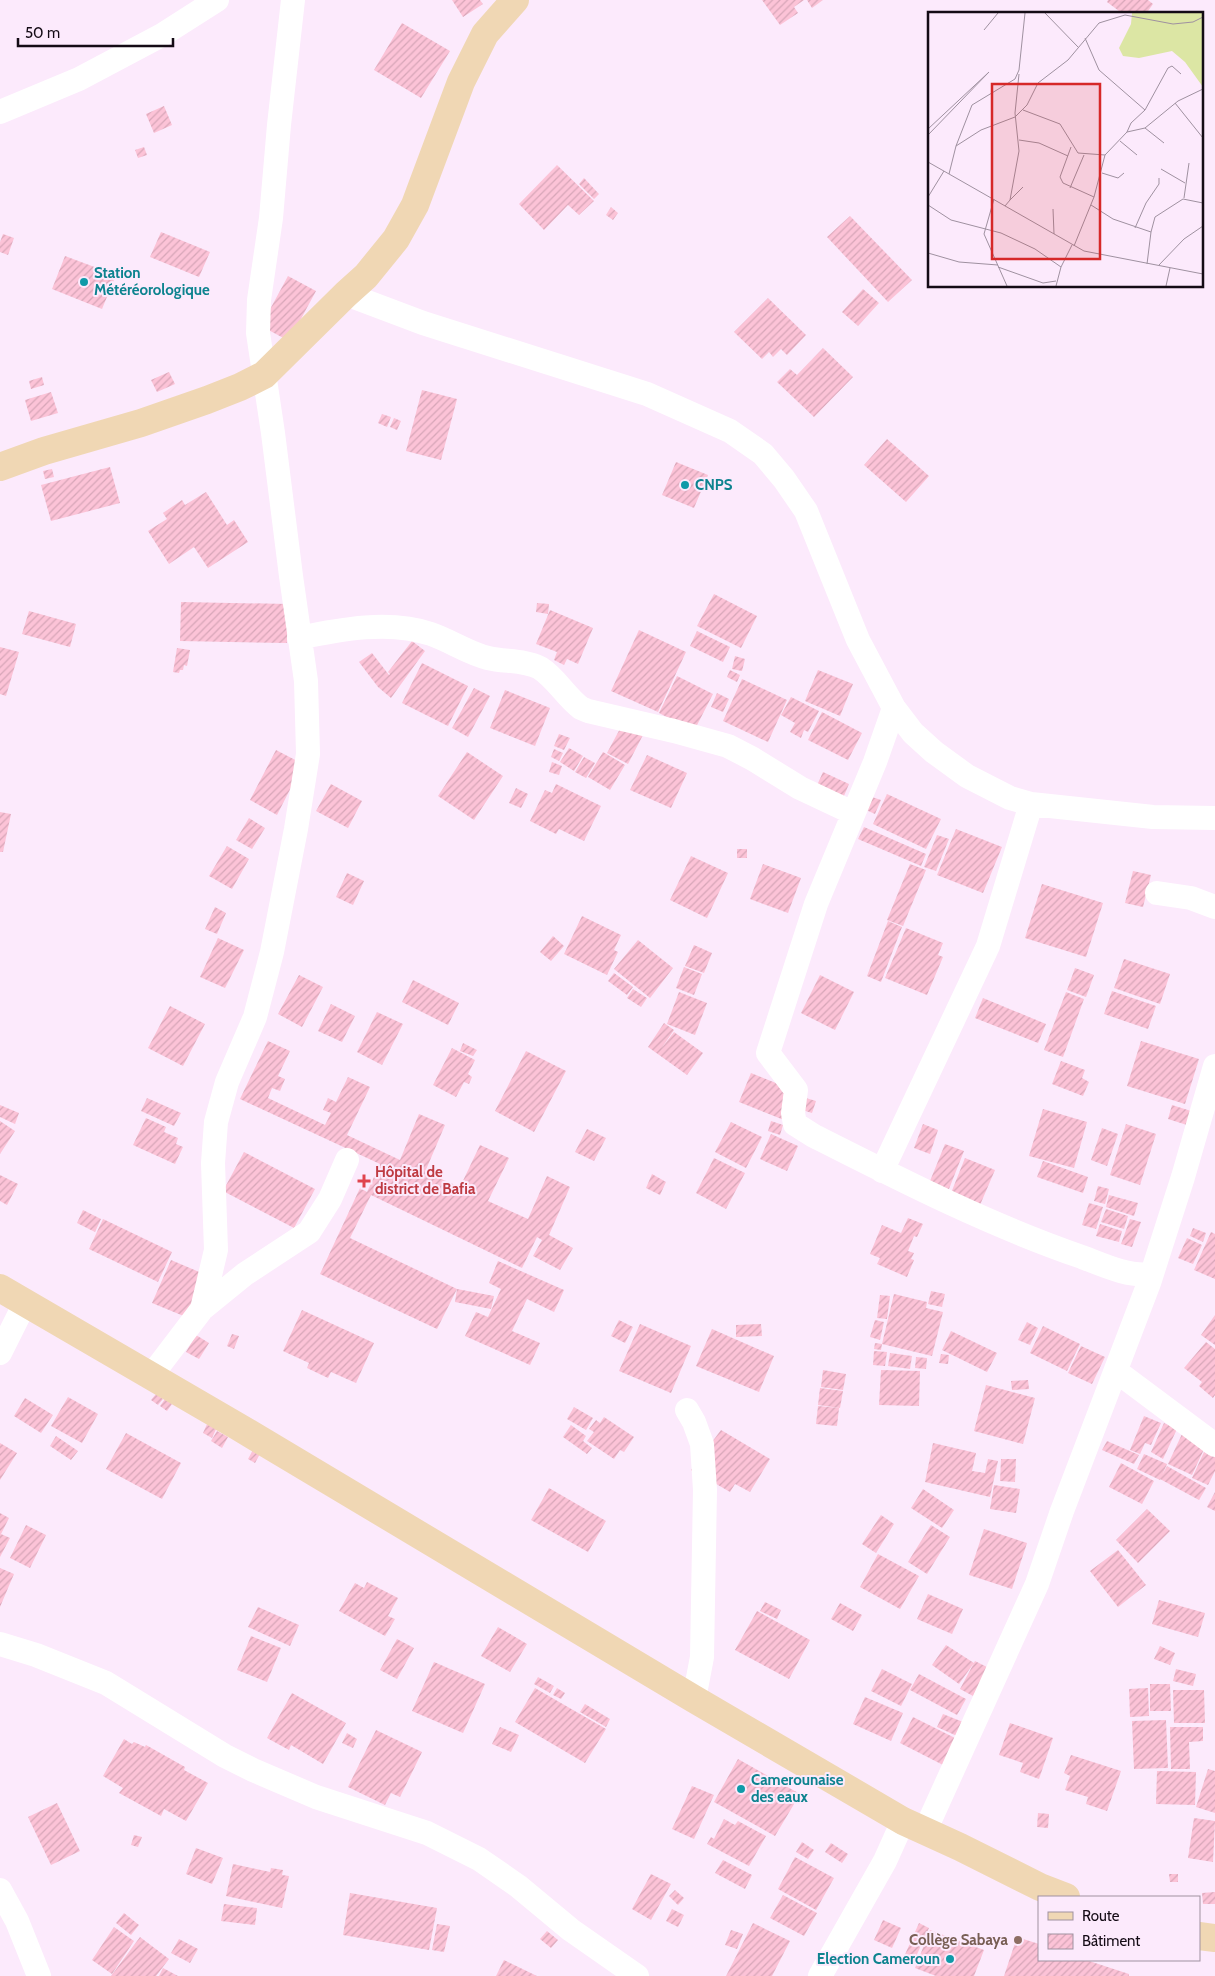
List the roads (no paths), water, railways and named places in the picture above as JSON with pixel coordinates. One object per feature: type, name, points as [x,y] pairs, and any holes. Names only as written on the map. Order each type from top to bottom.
[{"type":"main road","points":[[0,467],[44,451],[141,424],[208,400],[264,375],[372,269],[396,239],[415,206],[460,82],[485,34],[515,0]]},
{"type":"main road","points":[[0,1288],[694,1700],[914,1826],[1040,1887],[1063,1896]]},
{"type":"main road","points":[[1200,1936],[1215,1938]]},
{"type":"street","points":[[0,112],[79,79],[162,36],[217,0]]},
{"type":"street","points":[[202,1309],[216,1250],[213,1163],[216,1122],[227,1082],[254,1017],[272,952],[296,829],[308,754],[306,681],[274,433],[258,333],[259,300],[271,218],[293,0]]},
{"type":"street","points":[[346,294],[423,323],[647,394],[730,431],[763,454],[784,479],[806,511],[858,640],[894,708],[913,733],[934,752],[967,776],[1010,798],[1031,804],[1153,817],[1215,818]]},
{"type":"street","points":[[299,638],[372,627],[404,628],[431,634],[486,658],[534,665],[543,670],[575,704],[588,711],[728,746],[754,759],[800,788],[853,813]]},
{"type":"street","points":[[894,708],[875,762],[816,904],[768,1053],[796,1090],[793,1113],[795,1124],[814,1136],[882,1171],[977,1216],[1053,1247],[1123,1271],[1141,1276],[1151,1274]]},
{"type":"street","points":[[882,1171],[988,946],[1031,804]]},
{"type":"street","points":[[1157,893],[1190,898],[1215,907]]},
{"type":"street","points":[[820,1976],[885,1861],[914,1826],[1038,1584],[1062,1511],[1151,1274],[1183,1177],[1215,1066]]},
{"type":"street","points":[[151,1376],[202,1309],[245,1274],[309,1232],[330,1199],[347,1160]]},
{"type":"street","points":[[0,1353],[24,1303]]},
{"type":"street","points":[[1116,1371],[1215,1445]]},
{"type":"street","points":[[687,1410],[694,1422],[702,1444],[704,1474],[702,1657],[694,1700]]},
{"type":"street","points":[[0,1644],[36,1655],[106,1683],[225,1756],[253,1770],[316,1797],[427,1834],[479,1859],[518,1886],[571,1930],[637,1976]]},
{"type":"street","points":[[0,1890],[17,1920],[39,1976]]},
{"type":"place","name":"Station Météréorologique","points":[[84,282]]},
{"type":"place","name":"CNPS","points":[[685,485]]},
{"type":"place","name":"Hôpital de district de Bafia","points":[[364,1181]]},
{"type":"place","name":"Camerounaise des eaux","points":[[741,1789]]},
{"type":"place","name":"Collège Sabaya","points":[[1018,1940]]},
{"type":"place","name":"Election Cameroun","points":[[950,1959]]}]
